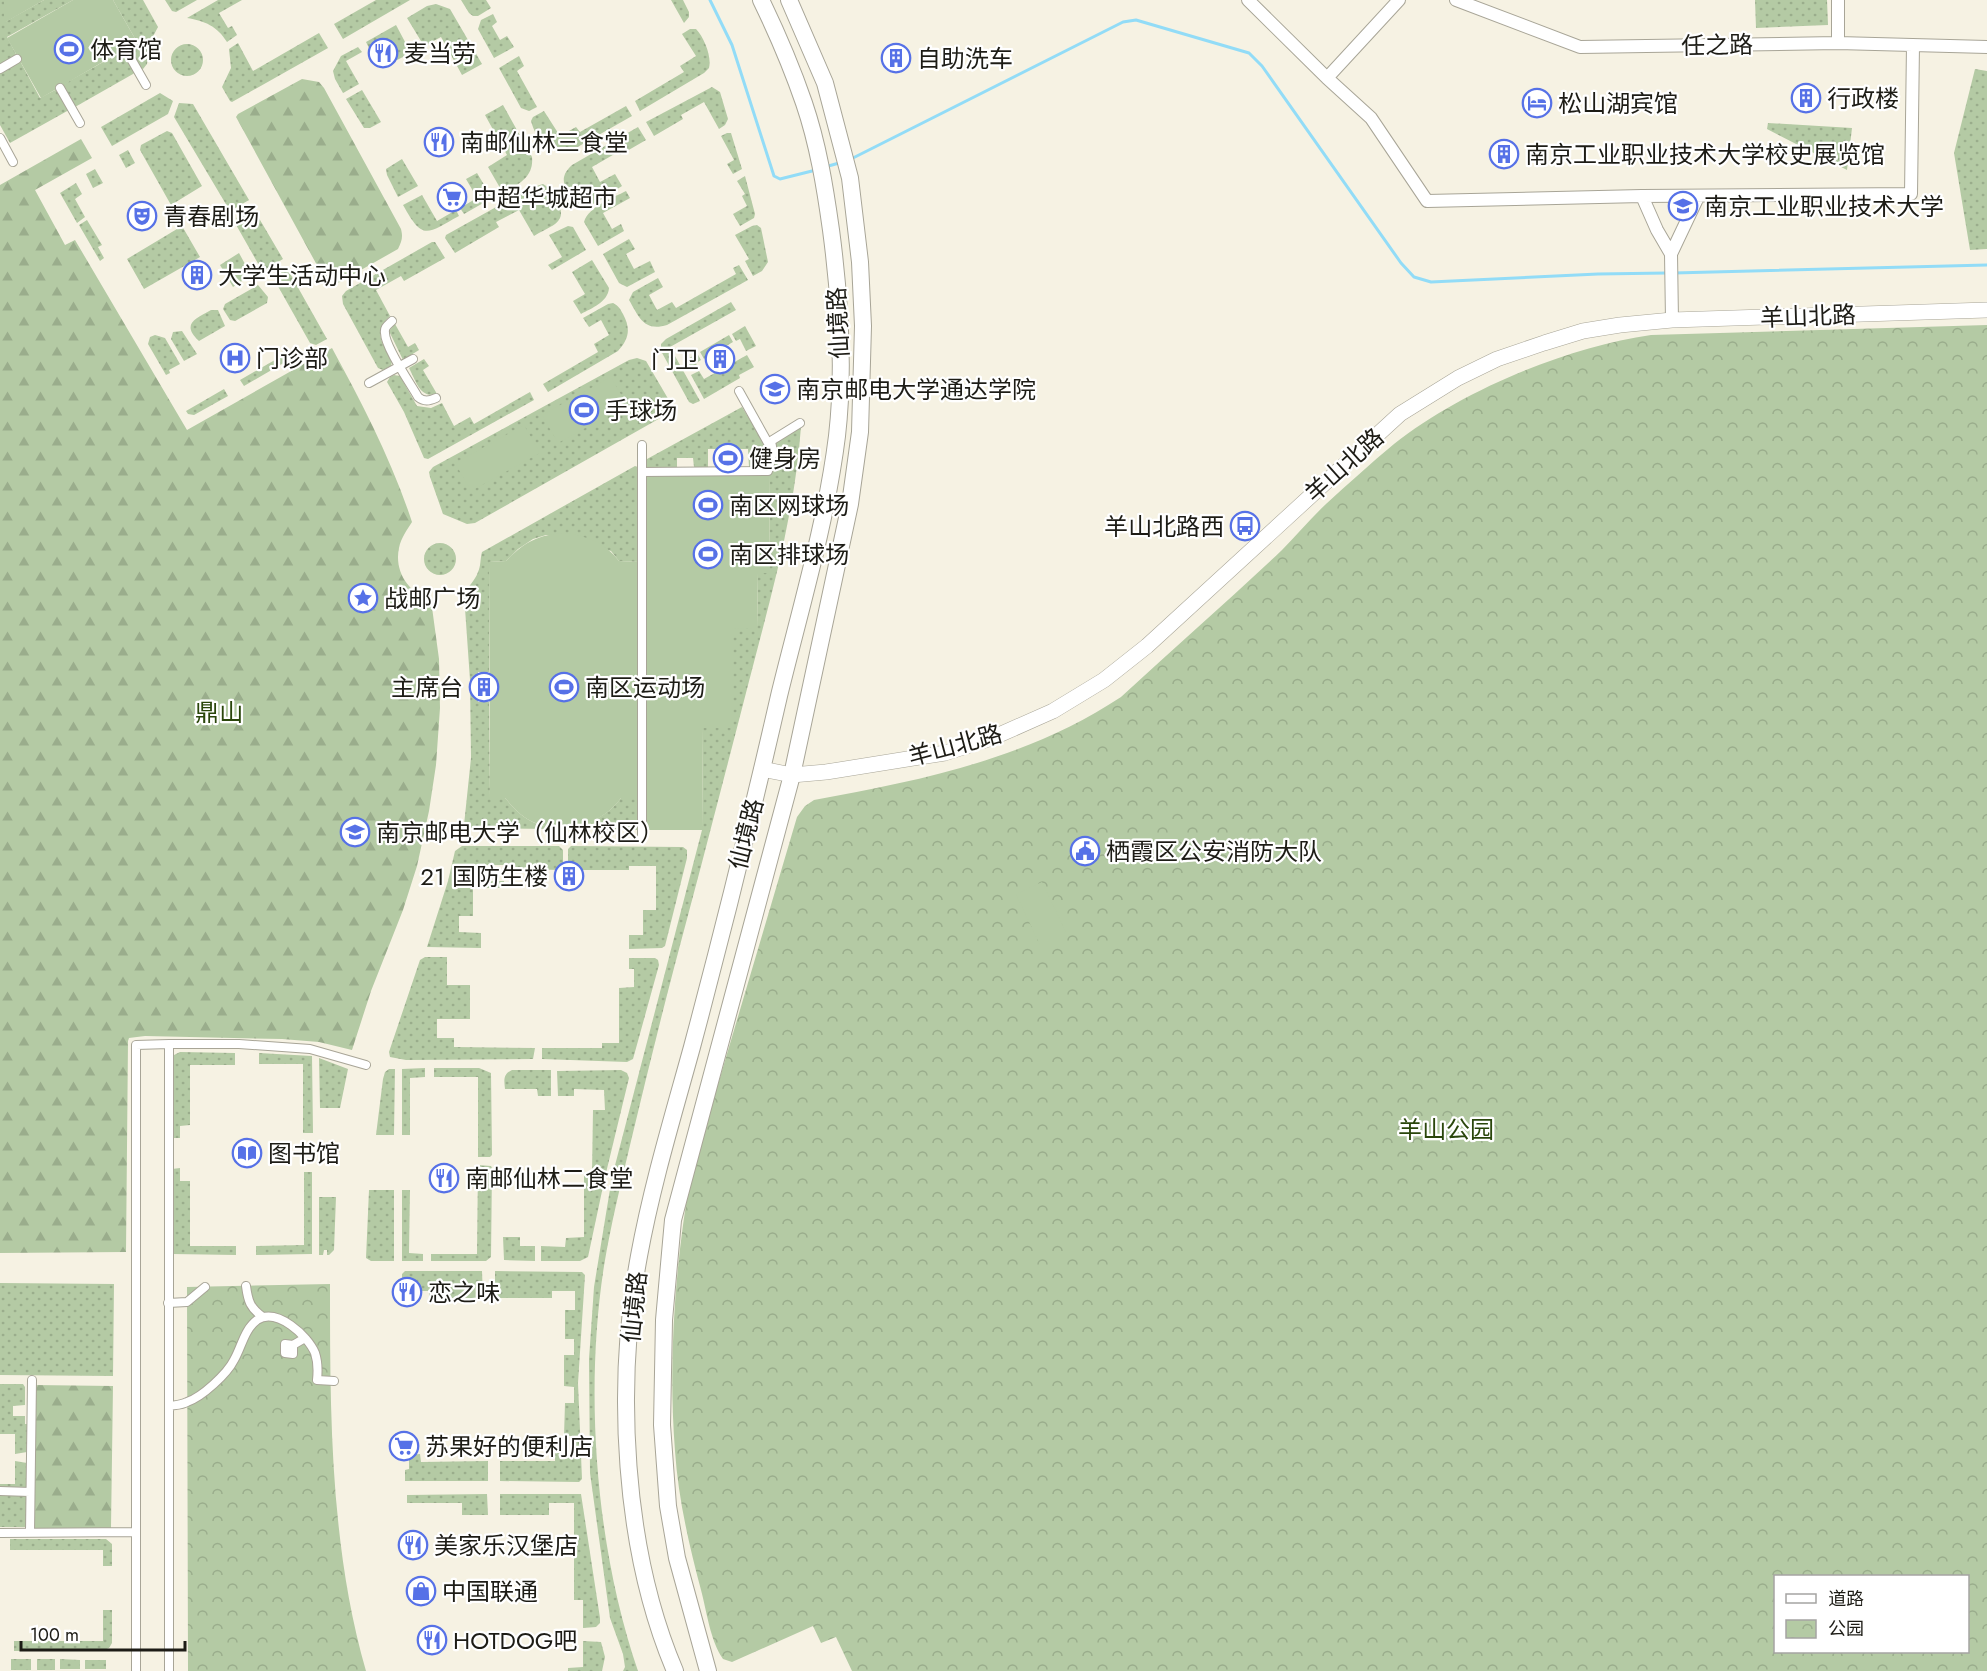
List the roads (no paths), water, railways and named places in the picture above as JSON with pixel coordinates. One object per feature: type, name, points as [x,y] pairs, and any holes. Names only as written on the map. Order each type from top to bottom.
[{"type":"main road","name":"仙境路","points":[[675,1671],[666,1649],[644,1571],[630,1484],[628,1437],[630,1322],[638,1259],[649,1206],[703,1005],[825,507],[841,396],[840,319],[824,184],[805,106],[761,0]]},
{"type":"main road","name":"仙境路","points":[[708,1671],[677,1558],[668,1506],[662,1425],[664,1320],[673,1220],[792,775],[850,504],[860,432],[863,326],[860,262],[850,178],[825,83],[789,0]]},
{"type":"street","points":[[1248,0],[1371,118],[1427,201],[1560,200],[1642,196],[1911,194],[1913,45]]},
{"type":"street","points":[[1327,78],[1399,0]]},
{"type":"street","name":"任之路","points":[[1456,0],[1580,47],[1838,43],[1987,47]]},
{"type":"street","points":[[1838,0],[1838,43]]},
{"type":"street","points":[[126,50],[146,85]]},
{"type":"street","points":[[0,69],[17,59]]},
{"type":"street","points":[[60,88],[80,123]]},
{"type":"street","points":[[0,138],[13,162]]},
{"type":"street","points":[[1642,196],[1671,254]]},
{"type":"street","points":[[1672,320],[1671,254],[1698,197]]},
{"type":"street","name":"羊山北路","points":[[762,768],[792,775],[826,772],[945,753],[992,738],[1053,711],[1104,680],[1148,646],[1400,414],[1458,378],[1497,359],[1583,332],[1620,325],[1672,320],[1987,310]]},
{"type":"street","points":[[392,321],[385,327],[384,334],[400,366],[418,397],[429,401],[436,398]]},
{"type":"street","points":[[369,383],[413,359]]},
{"type":"street","points":[[739,391],[768,443],[800,423]]},
{"type":"street","points":[[642,472],[768,471],[773,452],[771,441]]},
{"type":"street","points":[[642,445],[642,838]]},
{"type":"street","points":[[169,1044],[169,1671]]},
{"type":"street","points":[[136,1671],[136,1045],[239,1044],[310,1049],[366,1065]]},
{"type":"street","points":[[246,1286],[251,1309],[263,1317],[272,1317],[293,1326],[315,1353],[317,1380],[334,1381]]},
{"type":"street","points":[[168,1303],[187,1302],[205,1287]]},
{"type":"street","points":[[169,1406],[187,1403],[197,1397],[229,1369],[249,1329],[263,1317]]},
{"type":"street","points":[[293,1345],[305,1338]]},
{"type":"street","points":[[30,1532],[32,1380]]},
{"type":"street","points":[[0,1491],[30,1492]]},
{"type":"street","points":[[0,1533],[136,1532]]},
{"type":"waterway","points":[[710,0],[732,45],[774,176],[780,179],[816,170]]},
{"type":"waterway","points":[[851,159],[1123,22],[1136,20],[1249,53],[1262,66],[1401,263],[1414,277],[1431,282],[1667,273]]},
{"type":"waterway","points":[[825,167],[839,163]]},
{"type":"waterway","points":[[1674,273],[1987,265]]},
{"type":"place","name":"体育馆","points":[[69,49]]},
{"type":"place","name":"麦当劳","points":[[383,53]]},
{"type":"place","name":"自助洗车","points":[[896,58]]},
{"type":"place","name":"行政楼","points":[[1806,98]]},
{"type":"place","name":"松山湖宾馆","points":[[1537,103]]},
{"type":"place","name":"南邮仙林三食堂","points":[[439,142]]},
{"type":"place","name":"南京工业职业技术大学校史展览馆","points":[[1504,154]]},
{"type":"place","name":"中超华城超市","points":[[452,197]]},
{"type":"place","name":"南京工业职业技术大学","points":[[1683,206]]},
{"type":"place","name":"青春剧场","points":[[142,216]]},
{"type":"place","name":"大学生活动中心","points":[[197,275]]},
{"type":"place","name":"门诊部","points":[[235,358]]},
{"type":"place","name":"门卫","points":[[720,359]]},
{"type":"place","name":"南京邮电大学通达学院","points":[[775,389]]},
{"type":"place","name":"手球场","points":[[584,410]]},
{"type":"place","name":"健身房","points":[[728,458]]},
{"type":"place","name":"南区网球场","points":[[708,505]]},
{"type":"place","name":"羊山北路西","points":[[1245,526]]},
{"type":"place","name":"南区排球场","points":[[708,554]]},
{"type":"place","name":"战邮广场","points":[[363,598]]},
{"type":"place","name":"主席台","points":[[484,687]]},
{"type":"place","name":"南区运动场","points":[[564,687]]},
{"type":"place","name":"南京邮电大学（仙林校区）","points":[[355,832]]},
{"type":"place","name":"栖霞区公安消防大队","points":[[1085,851]]},
{"type":"place","name":"21 国防生楼","points":[[569,876]]},
{"type":"place","name":"图书馆","points":[[247,1153]]},
{"type":"place","name":"南邮仙林二食堂","points":[[444,1178]]},
{"type":"place","name":"恋之味","points":[[407,1292]]},
{"type":"place","name":"苏果好的便利店","points":[[404,1446]]},
{"type":"place","name":"美家乐汉堡店","points":[[413,1545]]},
{"type":"place","name":"中国联通","points":[[421,1591]]},
{"type":"place","name":"HOTDOG吧","points":[[432,1640]]},
{"type":"park label","name":"鼎山","points":[[219,712]]},
{"type":"park label","name":"羊山公园","points":[[1446,1129]]}]
